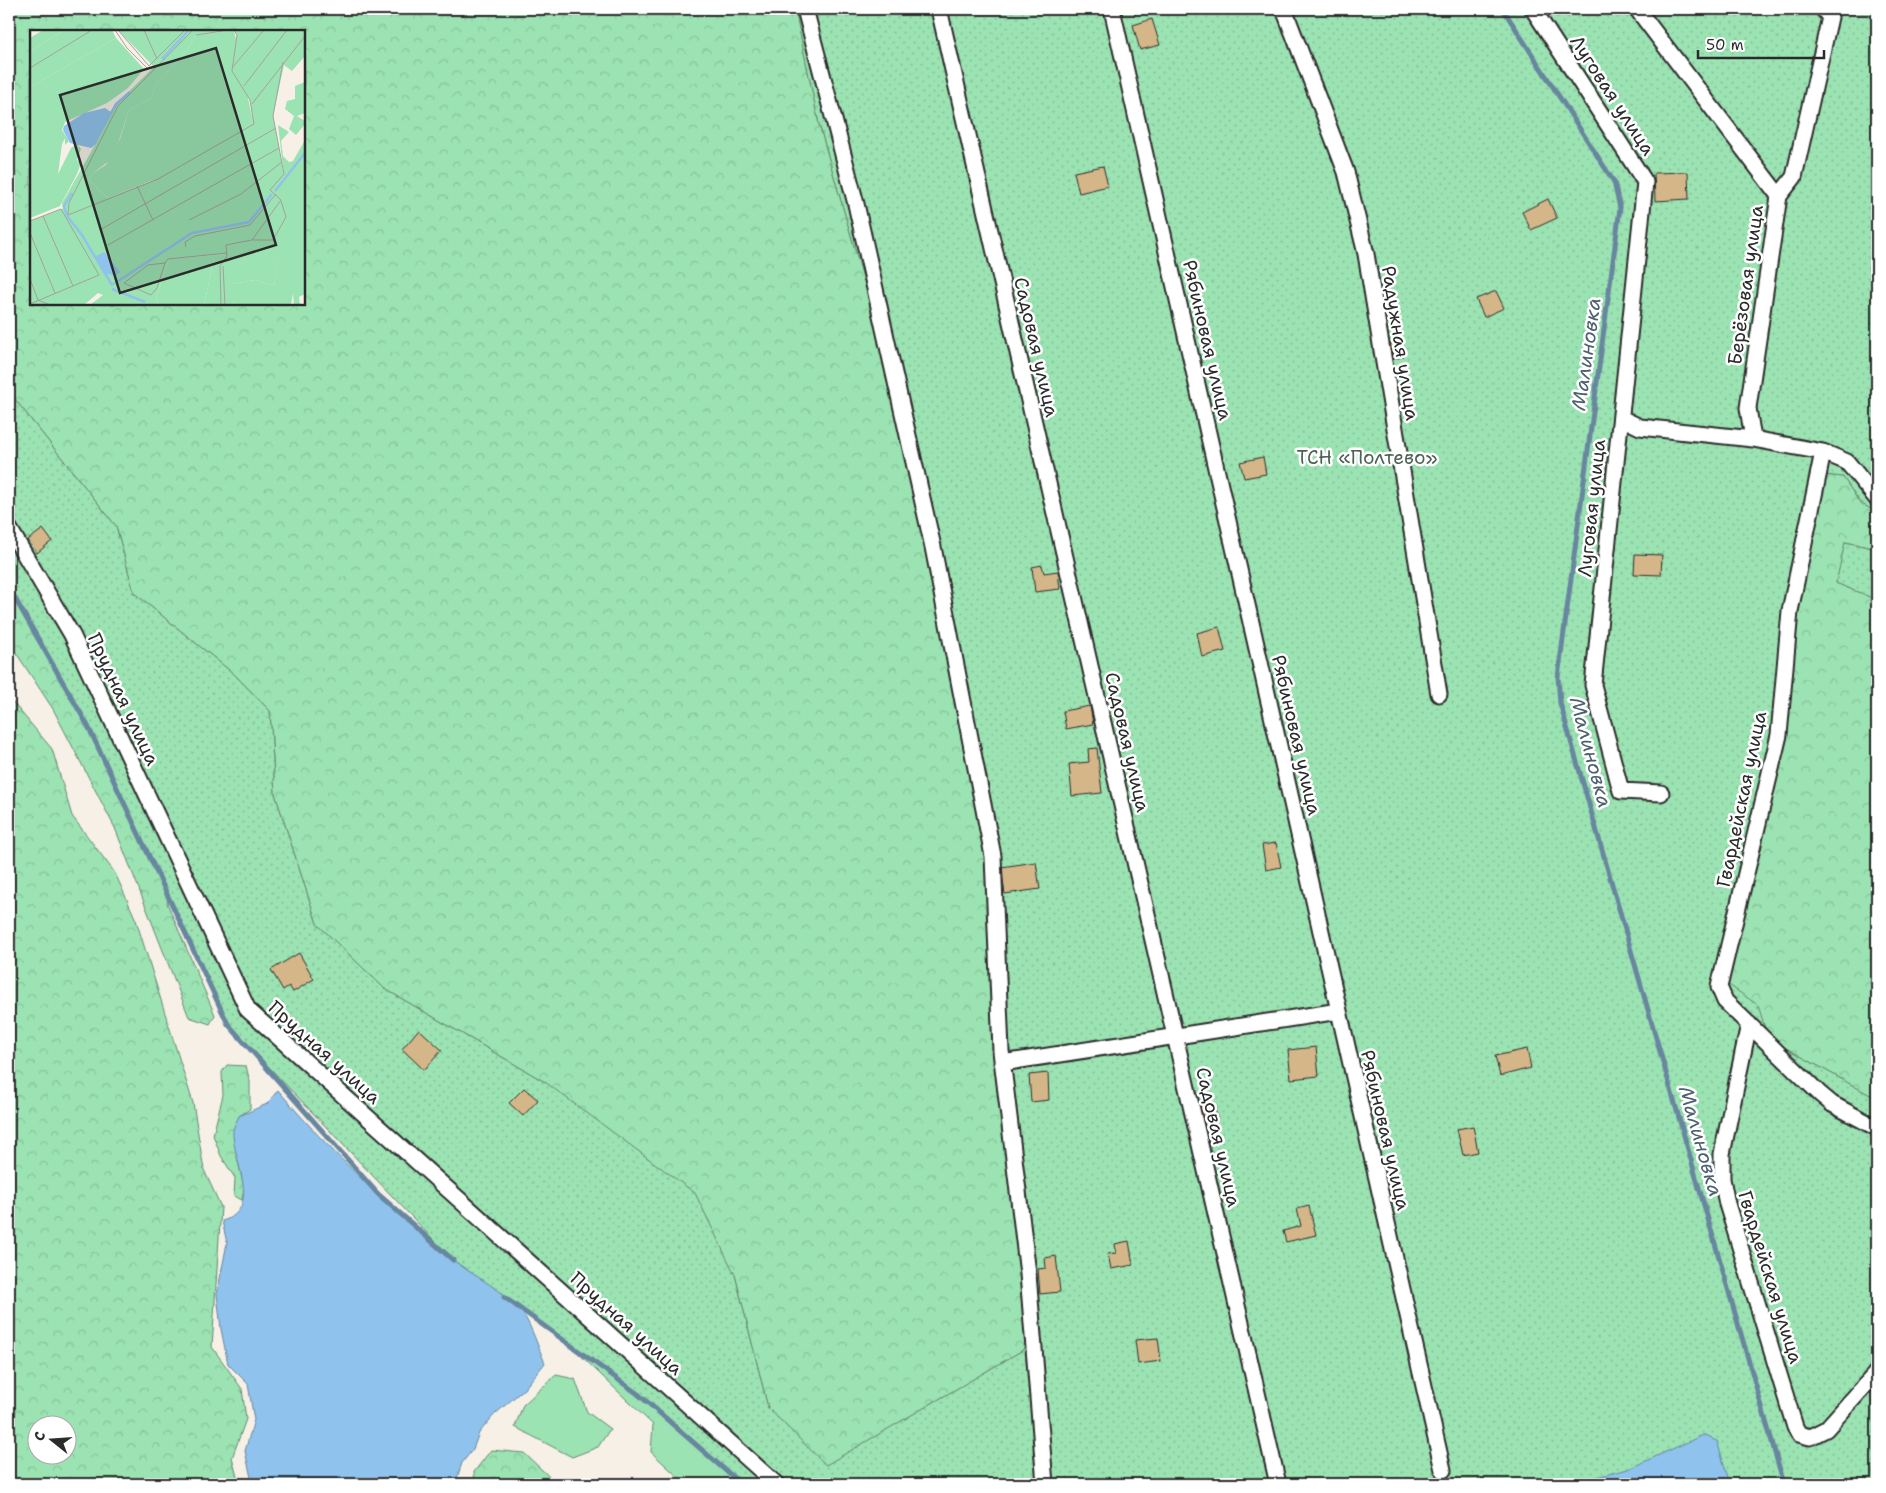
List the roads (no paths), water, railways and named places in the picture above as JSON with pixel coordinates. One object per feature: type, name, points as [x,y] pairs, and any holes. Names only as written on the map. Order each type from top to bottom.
[{"type":"street","points":[[805,9],[856,204],[933,547],[993,856],[1002,1063],[1028,1274],[1046,1484]]},
{"type":"street","name":"Садовая улица","points":[[939,9],[1278,1484]]},
{"type":"street","name":"Рябиновая улица","points":[[1112,9],[1443,1470]]},
{"type":"street","name":"Радужная улица","points":[[1284,9],[1346,172],[1366,254],[1438,694]]},
{"type":"street","name":"Луговая улица","points":[[1533,9],[1646,182],[1593,685],[1621,792],[1661,793]]},
{"type":"street","name":"Берёзовая улица","points":[[1637,9],[1778,196],[1748,408],[1753,439]]},
{"type":"street","points":[[1778,196],[1794,177],[1830,17],[1823,9]]},
{"type":"street","points":[[1621,418],[1640,427],[1753,439],[1823,452],[1847,462],[1877,499]]},
{"type":"street","name":"Гвардейская улица","points":[[1823,452],[1790,611],[1779,735],[1719,987],[1724,1001],[1820,1094],[1832,1104],[1877,1128]]},
{"type":"street","name":"Прудная улица","points":[[9,528],[72,635],[248,1010],[776,1484]]},
{"type":"street","points":[[1002,1063],[1339,1011]]},
{"type":"street","name":"Гвардейская улица","points":[[1749,1024],[1722,1154],[1722,1178],[1727,1204],[1795,1427],[1799,1434],[1810,1437],[1826,1429],[1877,1372]]},
{"type":"water","points":[[278,1090],[318,1135],[406,1220],[452,1259],[516,1305],[526,1318],[532,1331],[545,1363],[524,1389],[494,1415],[479,1433],[473,1449],[462,1463],[455,1484],[254,1484],[252,1482],[245,1451],[254,1420],[248,1384],[228,1364],[217,1294],[227,1243],[222,1221],[234,1215],[241,1206],[243,1194],[233,1128],[239,1116],[267,1104]]},
{"type":"water","points":[[1703,1435],[1717,1441],[1730,1484],[1569,1484],[1628,1469]]},
{"type":"waterway","name":"Малиновка","points":[[1503,9],[1614,182],[1620,208],[1558,677],[1560,703],[1784,1484]]},
{"type":"waterway","points":[[9,588],[88,726],[228,1024],[378,1194],[453,1260]]},
{"type":"waterway","points":[[504,1297],[638,1394],[741,1484]]},
{"type":"park label","name":"ТСН «Полтево»","points":[[1367,457]]}]
